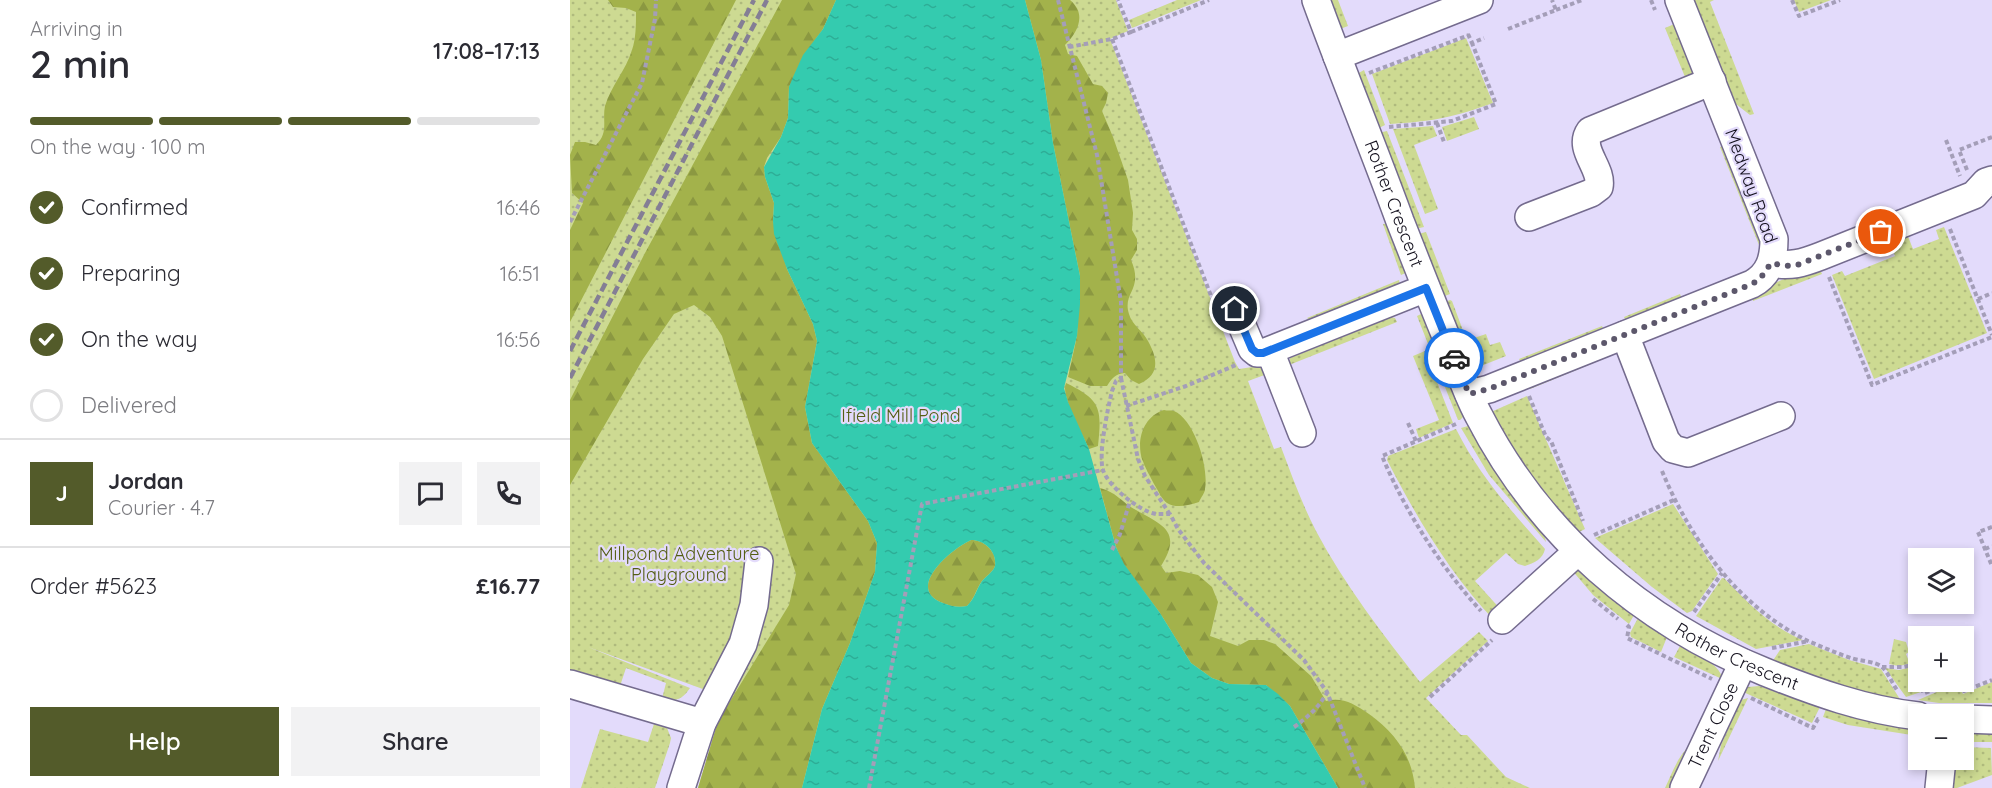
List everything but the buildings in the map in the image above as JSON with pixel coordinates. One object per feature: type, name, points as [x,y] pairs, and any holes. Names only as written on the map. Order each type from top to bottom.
[{"type":"street","name":"Rother Crescent","points":[[1316,0],[1426,288],[1461,404],[1479,416],[1521,484],[1548,519],[1578,551],[1617,586],[1668,624],[1692,638],[1754,656],[1838,699],[1908,705]]},
{"type":"street","points":[[1336,56],[1479,0]]},
{"type":"street","name":"Medway Road","points":[[1461,404],[1489,389],[1752,284],[1760,279],[1771,263],[1774,254],[1774,239],[1679,0]]},
{"type":"street","points":[[1529,218],[1591,193],[1599,187],[1599,178],[1586,145],[1587,135],[1590,132],[1712,81]]},
{"type":"street","points":[[1771,263],[1785,266],[1797,265],[1942,208],[1974,195],[1986,182],[1982,179]]},
{"type":"street","points":[[1235,309],[1252,349],[1264,352],[1426,288]]},
{"type":"street","points":[[1625,335],[1666,441],[1673,449],[1688,453],[1781,416]]},
{"type":"street","points":[[1264,352],[1302,433]]},
{"type":"street","points":[[1499,623],[1578,551]]},
{"type":"street","points":[[681,788],[702,723],[743,644],[754,605],[759,561]]},
{"type":"street","name":"Trent Close","points":[[1684,788],[1754,656]]},
{"type":"street","points":[[570,684],[702,723]]},
{"type":"street","points":[[1974,719],[1992,720]]},
{"type":"street","points":[[1939,788],[1941,770]]},
{"type":"path","points":[[570,222],[642,83],[655,19],[656,0]]},
{"type":"path","points":[[1058,0],[1097,155],[1121,302],[1121,378],[1138,459],[1145,476],[1178,529],[1204,563],[1304,660],[1327,692],[1365,788]]},
{"type":"path","points":[[1118,0],[1131,32]]},
{"type":"path","points":[[1069,47],[1112,39],[1209,0]]},
{"type":"path","points":[[1552,0],[1556,10]]},
{"type":"path","points":[[1508,29],[1582,0]]},
{"type":"path","points":[[1651,0],[1658,16]]},
{"type":"path","points":[[1792,0],[1798,16],[1840,0]]},
{"type":"path","points":[[1369,73],[1469,35]]},
{"type":"path","points":[[1112,39],[1218,315],[1235,309]]},
{"type":"path","points":[[1368,134],[1388,127],[1437,123],[1469,116],[1496,104],[1472,43]]},
{"type":"path","points":[[1437,123],[1444,142]]},
{"type":"path","points":[[1982,179],[1959,150],[1992,137]]},
{"type":"path","points":[[1946,140],[1963,182]]},
{"type":"path","points":[[1821,256],[1872,385],[1992,336],[1942,208]]},
{"type":"path","points":[[1978,299],[1992,293]]},
{"type":"path","points":[[1126,406],[1186,386],[1264,352]]},
{"type":"path","points":[[1121,378],[1116,381],[1112,391],[1102,452],[1103,470],[1115,487],[1130,501],[1155,514],[1170,513]]},
{"type":"path","points":[[1430,697],[1500,632],[1499,623],[1464,591],[1439,558],[1418,525],[1382,456],[1456,424],[1461,404]]},
{"type":"path","points":[[1408,423],[1416,441]]},
{"type":"path","points":[[1661,468],[1674,500],[1712,561],[1762,610],[1787,629],[1809,641],[1852,658],[1882,667],[1908,666]]},
{"type":"path","points":[[869,788],[922,504],[1103,470]]},
{"type":"path","points":[[1112,550],[1120,534],[1130,501]]},
{"type":"path","points":[[1992,527],[1978,532],[1992,566]]},
{"type":"path","points":[[1985,549],[1992,546]]},
{"type":"path","points":[[1691,617],[1722,573]]},
{"type":"path","points":[[1754,656],[1809,641]]},
{"type":"path","points":[[1882,667],[1912,704]]},
{"type":"path","points":[[1917,704],[1956,681],[1961,683],[1964,691],[1992,680]]},
{"type":"path","points":[[1294,728],[1309,717],[1327,692]]},
{"type":"green space","name":"Ifield Mill Pond","points":[[570,0],[1116,0],[1128,31],[1110,39],[1235,362],[1239,369],[1259,366],[1270,373],[1248,381],[1274,449],[1281,447],[1316,531],[1378,628],[1420,682],[1479,632],[1488,641],[1426,698],[1461,735],[1467,735],[1506,777],[1530,788],[698,788],[718,721],[730,699],[588,647],[690,688],[681,698],[667,700],[662,699],[666,683],[626,668],[619,689],[570,672]]},
{"type":"green space","points":[[608,0],[736,0],[570,322],[570,230],[583,203],[572,193],[570,155],[575,142],[596,145],[600,140],[604,131],[605,106],[629,57],[635,36],[636,12],[613,7]]},
{"type":"green space","points":[[782,0],[836,0],[823,29],[789,87],[788,118],[781,137],[767,158],[764,167],[774,203],[773,221],[787,269],[813,324],[817,341],[805,407],[812,443],[868,521],[877,543],[875,572],[850,643],[822,709],[802,788],[698,788],[718,721],[789,605],[796,574],[722,336],[710,317],[694,305],[674,314],[643,359],[570,485],[570,400],[645,253]]},
{"type":"green space","points":[[1025,0],[1070,0],[1075,5],[1079,23],[1065,45],[1068,54],[1077,56],[1093,84],[1102,86],[1108,93],[1102,111],[1128,180],[1133,213],[1132,230],[1137,239],[1137,250],[1131,260],[1135,278],[1128,300],[1129,314],[1148,341],[1155,360],[1151,376],[1139,384],[1125,373],[1114,377],[1107,386],[1090,386],[1068,377],[1077,336],[1080,276],[1053,143],[1041,60]]},
{"type":"green space","points":[[1177,0],[1201,0],[1132,28],[1129,20]]},
{"type":"green space","points":[[1328,0],[1338,0],[1348,26],[1340,29]]},
{"type":"green space","points":[[1694,0],[1714,0],[1710,2],[1754,114],[1750,115],[1732,101]]},
{"type":"green space","points":[[1794,0],[1831,0],[1799,12]]},
{"type":"green space","points":[[1679,22],[1694,73],[1690,78],[1685,77],[1665,28]]},
{"type":"green space","points":[[1466,38],[1493,103],[1442,118],[1390,124],[1372,74]]},
{"type":"green space","points":[[1364,70],[1385,125],[1377,129],[1357,74]]},
{"type":"green space","points":[[1474,117],[1479,129],[1447,141],[1442,127]]},
{"type":"green space","points":[[1433,126],[1437,136],[1414,145],[1438,209],[1425,214],[1393,129]]},
{"type":"green space","points":[[1387,131],[1424,227],[1415,229],[1378,133]]},
{"type":"green space","points":[[1728,144],[1766,247],[1759,245],[1720,147]]},
{"type":"green space","points":[[1392,223],[1408,272],[1401,275],[1383,224]]},
{"type":"green space","points":[[1944,227],[1987,333],[1874,379],[1832,275],[1842,271],[1845,276],[1895,256],[1889,241],[1907,234],[1913,249],[1939,239],[1936,230]]},
{"type":"green space","points":[[1426,232],[1450,294],[1442,297],[1418,234]]},
{"type":"green space","points":[[1818,265],[1822,274],[1753,301],[1752,296],[1760,289]]},
{"type":"green space","points":[[1399,280],[1400,285],[1312,322],[1307,318]]},
{"type":"green space","points":[[1680,294],[1683,302],[1628,325],[1624,317]]},
{"type":"green space","points":[[1450,300],[1477,368],[1472,371],[1443,303]]},
{"type":"green space","points":[[1423,313],[1466,414],[1460,420],[1458,420],[1417,316]]},
{"type":"green space","points":[[1391,317],[1397,322],[1289,365],[1290,358]]},
{"type":"green space","points":[[1602,326],[1605,333],[1522,364],[1519,359]]},
{"type":"green space","points":[[1486,334],[1490,345],[1500,342],[1506,356],[1481,366],[1471,339]]},
{"type":"green space","points":[[1610,347],[1613,355],[1530,389],[1527,381]]},
{"type":"green space","points":[[1425,351],[1453,423],[1419,438],[1416,429],[1439,420],[1413,356]]},
{"type":"green space","points":[[1066,383],[1093,400],[1097,407],[1100,423],[1098,446],[1089,449],[1069,406],[1066,397]]},
{"type":"green space","points":[[1527,396],[1585,529],[1575,534],[1531,481],[1491,412]]},
{"type":"green space","points":[[1164,410],[1174,411],[1182,416],[1199,446],[1206,480],[1205,491],[1199,502],[1179,506],[1167,503],[1160,495],[1143,462],[1140,444],[1143,429],[1151,417]]},
{"type":"green space","points":[[1468,426],[1473,429],[1543,529],[1546,542],[1489,475],[1461,428]]},
{"type":"green space","points":[[1456,429],[1485,477],[1545,549],[1540,558],[1525,566],[1518,564],[1506,553],[1475,581],[1503,612],[1495,621],[1463,584],[1435,544],[1387,460],[1388,456]]},
{"type":"green space","points":[[1100,488],[1115,495],[1166,530],[1170,537],[1170,545],[1161,566],[1166,573],[1180,571],[1198,575],[1212,587],[1218,602],[1210,636],[1238,646],[1249,640],[1264,640],[1275,644],[1311,676],[1326,701],[1338,700],[1353,704],[1387,729],[1406,755],[1415,788],[1338,788],[1290,706],[1266,685],[1229,684],[1212,678],[1191,663],[1160,613],[1123,564]]},
{"type":"green space","points":[[1673,504],[1718,574],[1692,611],[1687,613],[1652,587],[1595,538]]},
{"type":"green space","points":[[971,540],[989,547],[995,561],[995,566],[982,581],[972,600],[967,606],[961,607],[943,603],[932,597],[928,589],[929,579],[935,570],[943,560]]},
{"type":"green space","points":[[1577,565],[1604,592],[1634,615],[1629,624],[1593,595],[1571,569]]},
{"type":"green space","points":[[1722,578],[1770,621],[1803,640],[1756,649],[1696,616]]},
{"type":"green space","points":[[1638,618],[1667,637],[1661,652],[1631,637],[1630,633]]},
{"type":"green space","points":[[1894,639],[1906,642],[1908,664],[1898,666],[1889,664]]},
{"type":"green space","points":[[1809,644],[1849,660],[1881,669],[1903,704],[1770,665],[1780,650]]},
{"type":"green space","points":[[1680,646],[1712,664],[1717,668],[1722,679],[1674,657]]},
{"type":"green space","points":[[1885,668],[1899,670],[1908,668],[1908,692],[1921,692],[1906,697]]},
{"type":"green space","points":[[1992,682],[1992,703],[1939,703],[1918,700],[1937,692],[1962,692],[1963,694],[1974,692],[1974,689]]},
{"type":"green space","points":[[1759,686],[1820,707],[1812,723],[1741,691],[1748,687]]},
{"type":"green space","points":[[1748,698],[1718,761],[1721,745],[1741,700]]},
{"type":"green space","points":[[1826,709],[1850,716],[1908,725],[1908,734],[1848,725],[1823,717]]},
{"type":"green space","points":[[654,724],[667,728],[671,738],[655,788],[581,788],[600,729],[648,742]]},
{"type":"green space","points":[[1974,728],[1992,728],[1992,742],[1974,742]]},
{"type":"green space","points":[[1694,742],[1676,788],[1665,788],[1680,757]]},
{"type":"green space","points":[[1974,747],[1991,748],[1992,775],[1957,788],[1951,788],[1952,770],[1974,770]]},
{"type":"water","points":[[836,0],[1025,0],[1041,60],[1053,143],[1080,276],[1077,336],[1064,388],[1089,449],[1116,547],[1124,564],[1160,613],[1191,663],[1212,678],[1229,684],[1266,685],[1278,694],[1290,706],[1338,788],[802,788],[822,709],[850,643],[875,572],[877,543],[868,521],[812,443],[805,407],[817,341],[813,324],[787,269],[774,234],[774,203],[765,177],[764,167],[781,137],[788,118],[789,87],[803,55],[823,29]],"holes":[[[971,540],[989,547],[994,556],[995,566],[982,581],[970,603],[961,607],[943,603],[932,597],[928,589],[929,579],[935,570],[943,560],[962,545]]]},
{"type":"railway","points":[[570,351],[754,0]]},
{"type":"railway","points":[[570,378],[767,0]]},
{"type":"way so far","points":[[1454,358],[1469,394],[1489,389],[1752,284],[1767,272],[1771,263],[1785,266],[1797,265],[1881,232]]},
{"type":"route","points":[[1235,309],[1252,349],[1257,353],[1263,353],[1426,288],[1454,358]]},
{"type":"park label","name":"Millpond Adventure Playground","points":[[679,564]]}]
